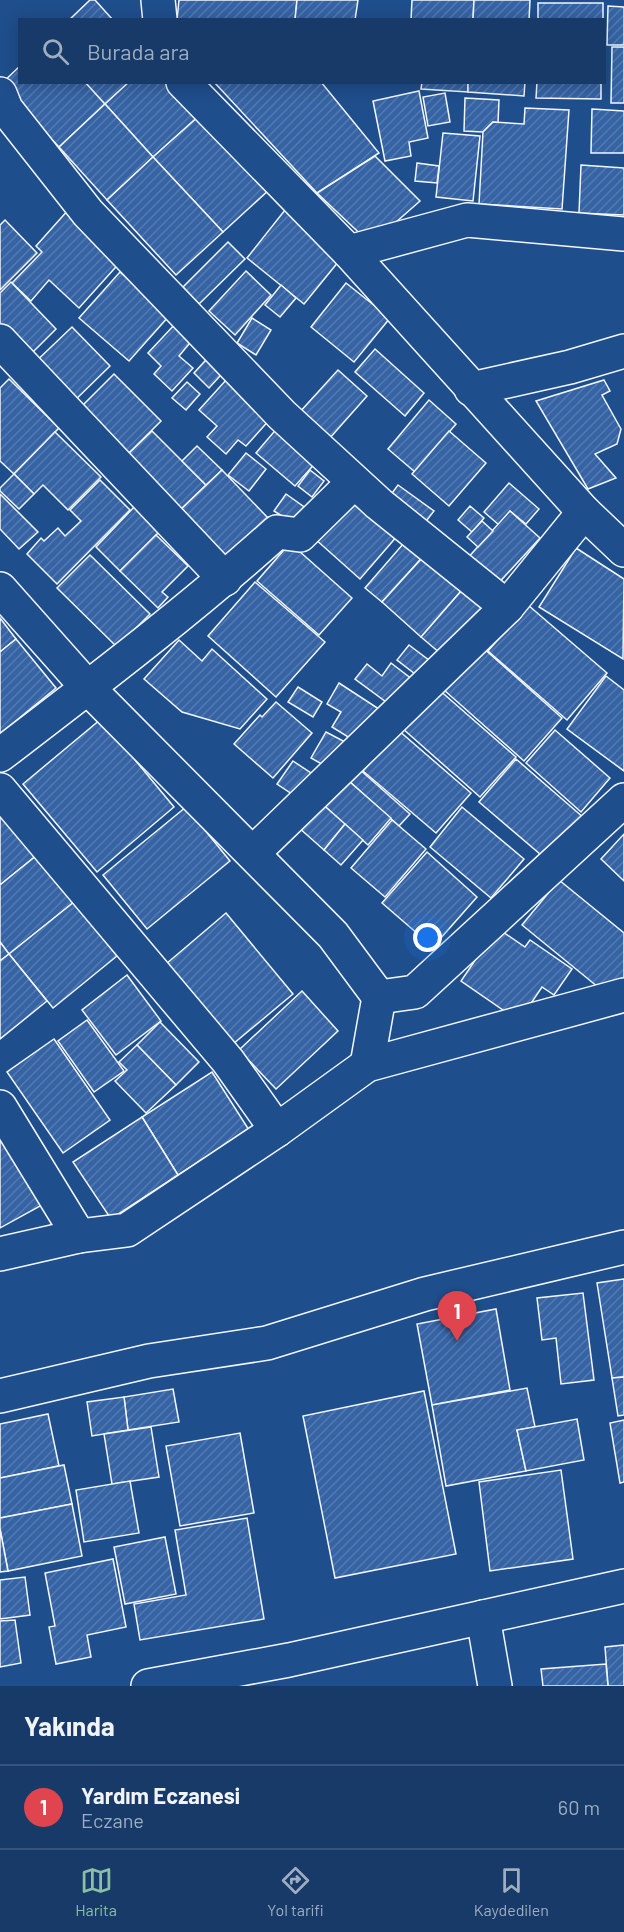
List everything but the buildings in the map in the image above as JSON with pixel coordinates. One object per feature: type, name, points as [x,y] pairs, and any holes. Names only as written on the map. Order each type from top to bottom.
[{"type":"street","points":[[158,0],[160,18]]},
{"type":"street","points":[[185,84],[349,252],[584,512],[624,550]]},
{"type":"street","points":[[0,94],[6,109],[88,213],[282,416],[354,482],[507,607]]},
{"type":"street","points":[[349,252],[467,220],[624,234]]},
{"type":"street","points":[[0,341],[225,579]]},
{"type":"street","points":[[471,389],[570,367],[624,351]]},
{"type":"street","points":[[0,755],[225,579],[277,532],[300,535],[354,482]]},
{"type":"street","points":[[253,853],[507,607],[584,512]]},
{"type":"street","points":[[0,589],[88,688],[333,935],[379,997],[367,1065]]},
{"type":"street","points":[[0,790],[228,1061],[277,1130]]},
{"type":"street","points":[[379,997],[415,992],[624,800]]},
{"type":"street","points":[[0,1254],[79,1236],[127,1230],[277,1130],[367,1065],[624,995]]},
{"type":"street","points":[[0,1107],[79,1236]]},
{"type":"street","points":[[0,1396],[149,1361],[267,1343],[425,1294],[624,1247]]},
{"type":"street","points":[[148,1686],[290,1673],[483,1617],[624,1586]]},
{"type":"street","points":[[483,1617],[495,1686]]},
{"type":"place","name":"Yardım Eczanesi","points":[[457,1341]]}]
